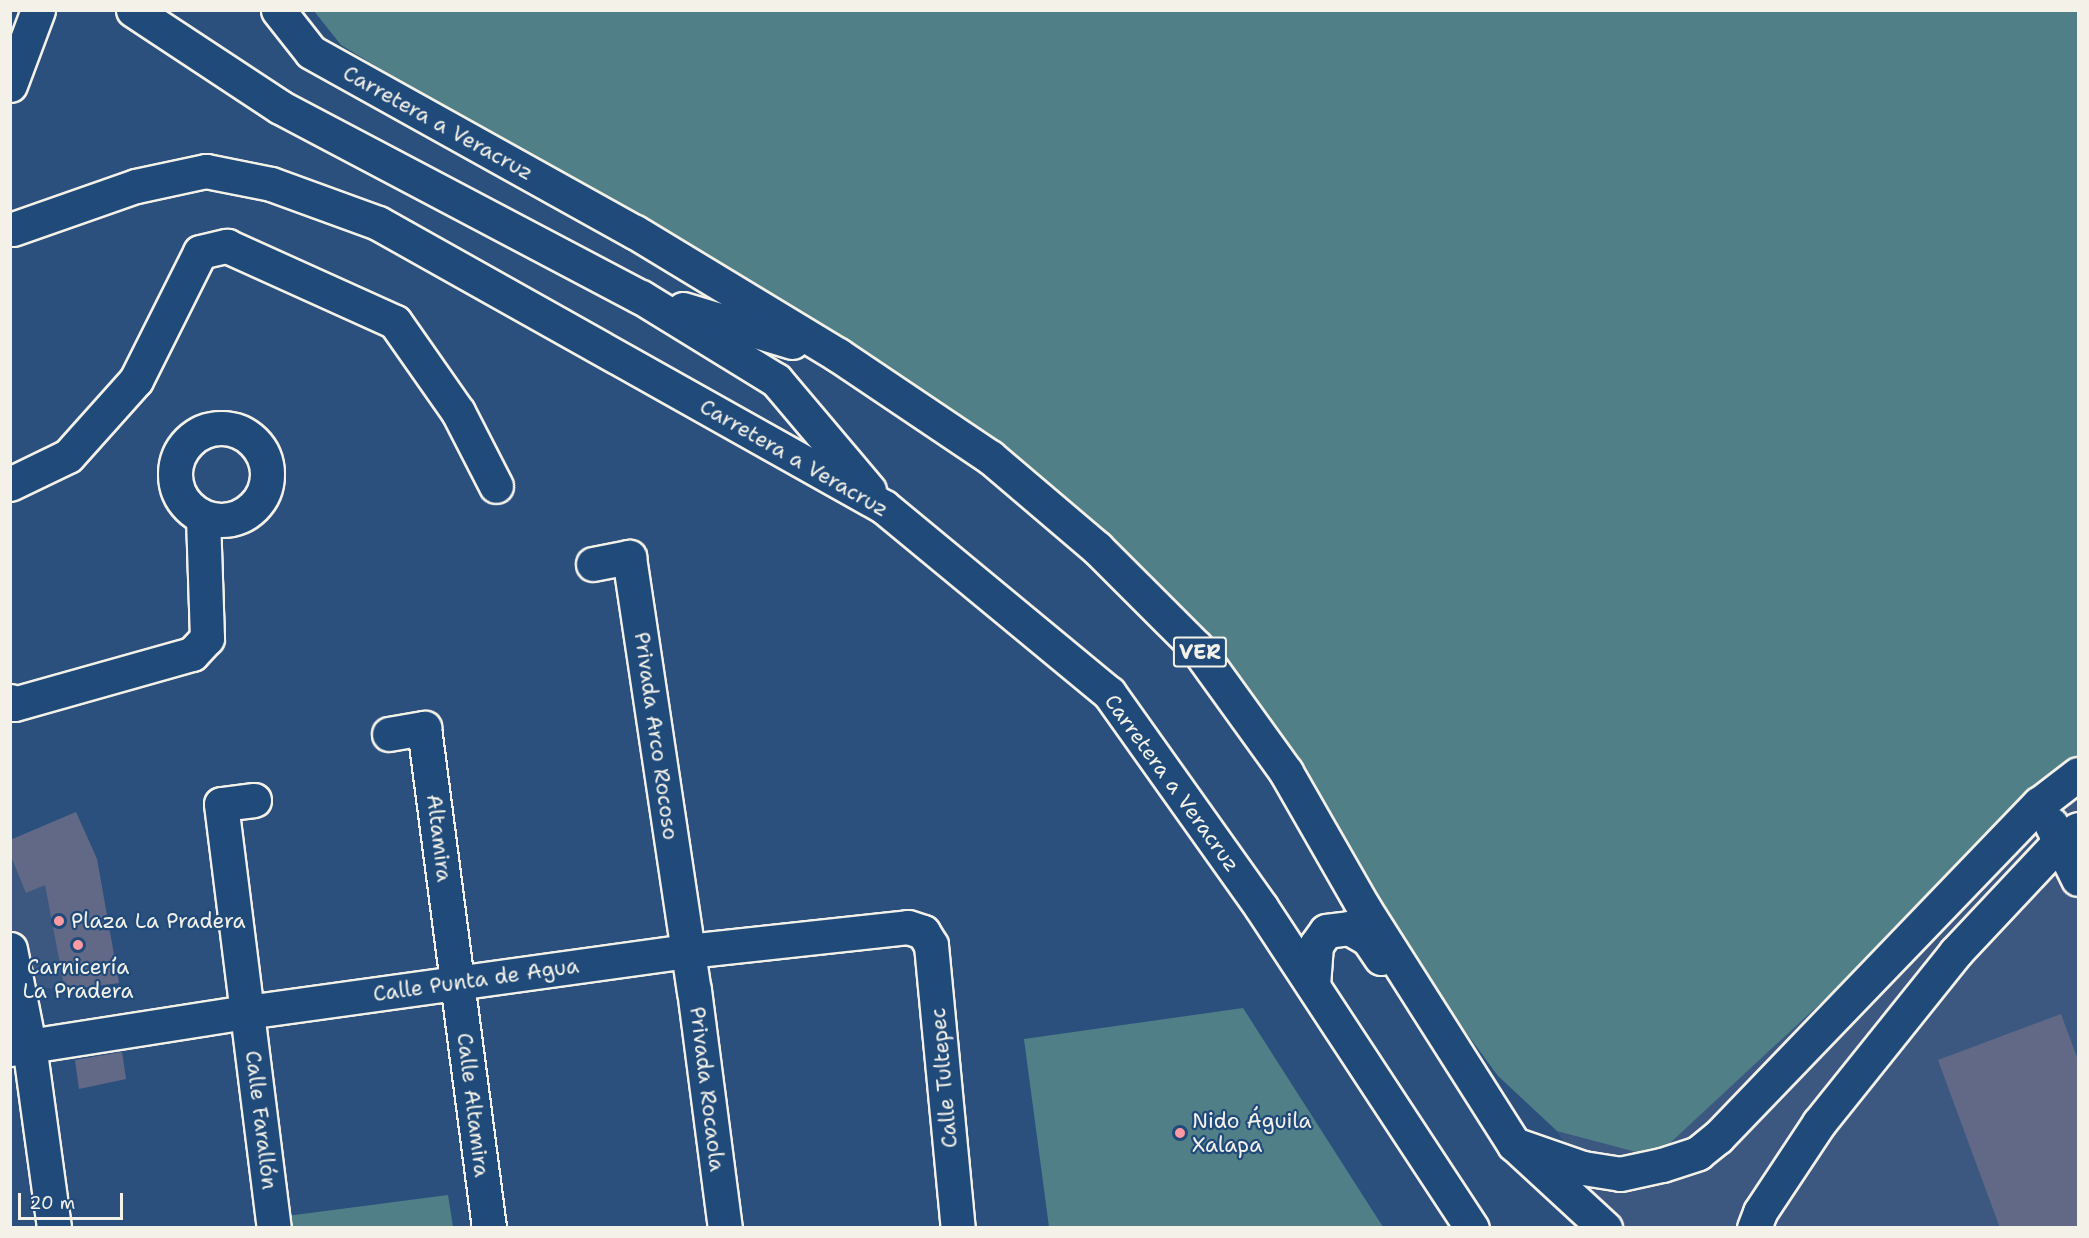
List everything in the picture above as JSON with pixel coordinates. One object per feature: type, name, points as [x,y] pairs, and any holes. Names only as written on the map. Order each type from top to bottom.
[{"type":"street","points":[[133,10],[280,107],[641,297],[776,380],[884,507]]},
{"type":"street","name":"Carretera a Veracruz","points":[[278,10],[311,52],[635,232],[838,355],[990,457],[1097,548],[1196,647],[1286,772],[1364,908],[1514,1144],[1605,1227]]},
{"type":"street","points":[[10,85],[35,19]]},
{"type":"street","name":"Carretera a Veracruz","points":[[11,227],[136,186],[206,171],[271,184],[378,223],[884,507],[1109,693],[1261,907],[1472,1227]]},
{"type":"street","points":[[10,484],[68,456],[136,380],[200,252],[227,246],[395,322],[458,412],[496,486]]},
{"type":"street","points":[[641,297],[838,355]]},
{"type":"street","points":[[10,701],[14,704],[192,654],[207,638],[203,517]]},
{"type":"street","name":"Privada Arco Rocoso","points":[[593,564],[629,557],[688,951]]},
{"type":"street","name":"Altamira","points":[[388,734],[424,728],[458,983]]},
{"type":"street","points":[[1514,1144],[1583,1168],[1620,1174],[1662,1165],[1698,1153],[1726,1129],[2039,804],[2079,774]]},
{"type":"street","name":"Calle Farallón","points":[[254,800],[221,804],[274,1227]]},
{"type":"street","points":[[2039,804],[2070,834],[2079,879]]},
{"type":"street","points":[[1754,1227],[1760,1212],[1819,1123],[1955,953],[2070,834]]},
{"type":"street","name":"Calle Punta de Agua","points":[[20,1047],[247,1012],[688,951],[908,927],[923,932]]},
{"type":"street","points":[[1313,985],[1316,945],[1326,931],[1349,928],[1368,939],[1439,1025]]},
{"type":"street","name":"Calle Tultepec","points":[[923,932],[931,945],[958,1227]]},
{"type":"street","points":[[10,949],[20,1047],[54,1227]]},
{"type":"street","name":"Privada Rocaola","points":[[688,951],[725,1227]]},
{"type":"street","name":"Calle Altamira","points":[[458,983],[489,1227]]},
{"type":"shaded area","points":[[2078,764],[2078,1227],[1614,1227],[1557,1131],[1687,1127]]},
{"type":"shaded area","name":"Plaza La Pradera","points":[[76,812],[97,859],[119,983],[65,990],[11,984],[11,840]]},
{"type":"green space","points":[[314,11],[2078,11],[2078,764],[1655,1157],[1557,1131],[1498,1076],[1271,767],[1094,536],[860,360],[341,45]]},
{"type":"green space","name":"Nido Águila Xalapa","points":[[1243,1008],[1383,1227],[1049,1227],[1024,1039]]},
{"type":"green space","points":[[448,1195],[453,1227],[289,1227],[287,1216]]},
{"type":"building","name":"Plaza La Pradera","points":[[76,812],[97,859],[119,983],[65,990],[45,885],[26,893],[10,854],[10,840]]},
{"type":"building","points":[[2061,1014],[2078,1060],[2078,1228],[2000,1228],[1938,1060]]},
{"type":"building","points":[[122,1052],[126,1079],[79,1089],[75,1060]]},
{"type":"place","name":"Plaza La Pradera","points":[[59,921]]},
{"type":"place","name":"Carnicería La Pradera","points":[[78,945]]},
{"type":"place","name":"Nido Águila Xalapa","points":[[1180,1133]]}]
